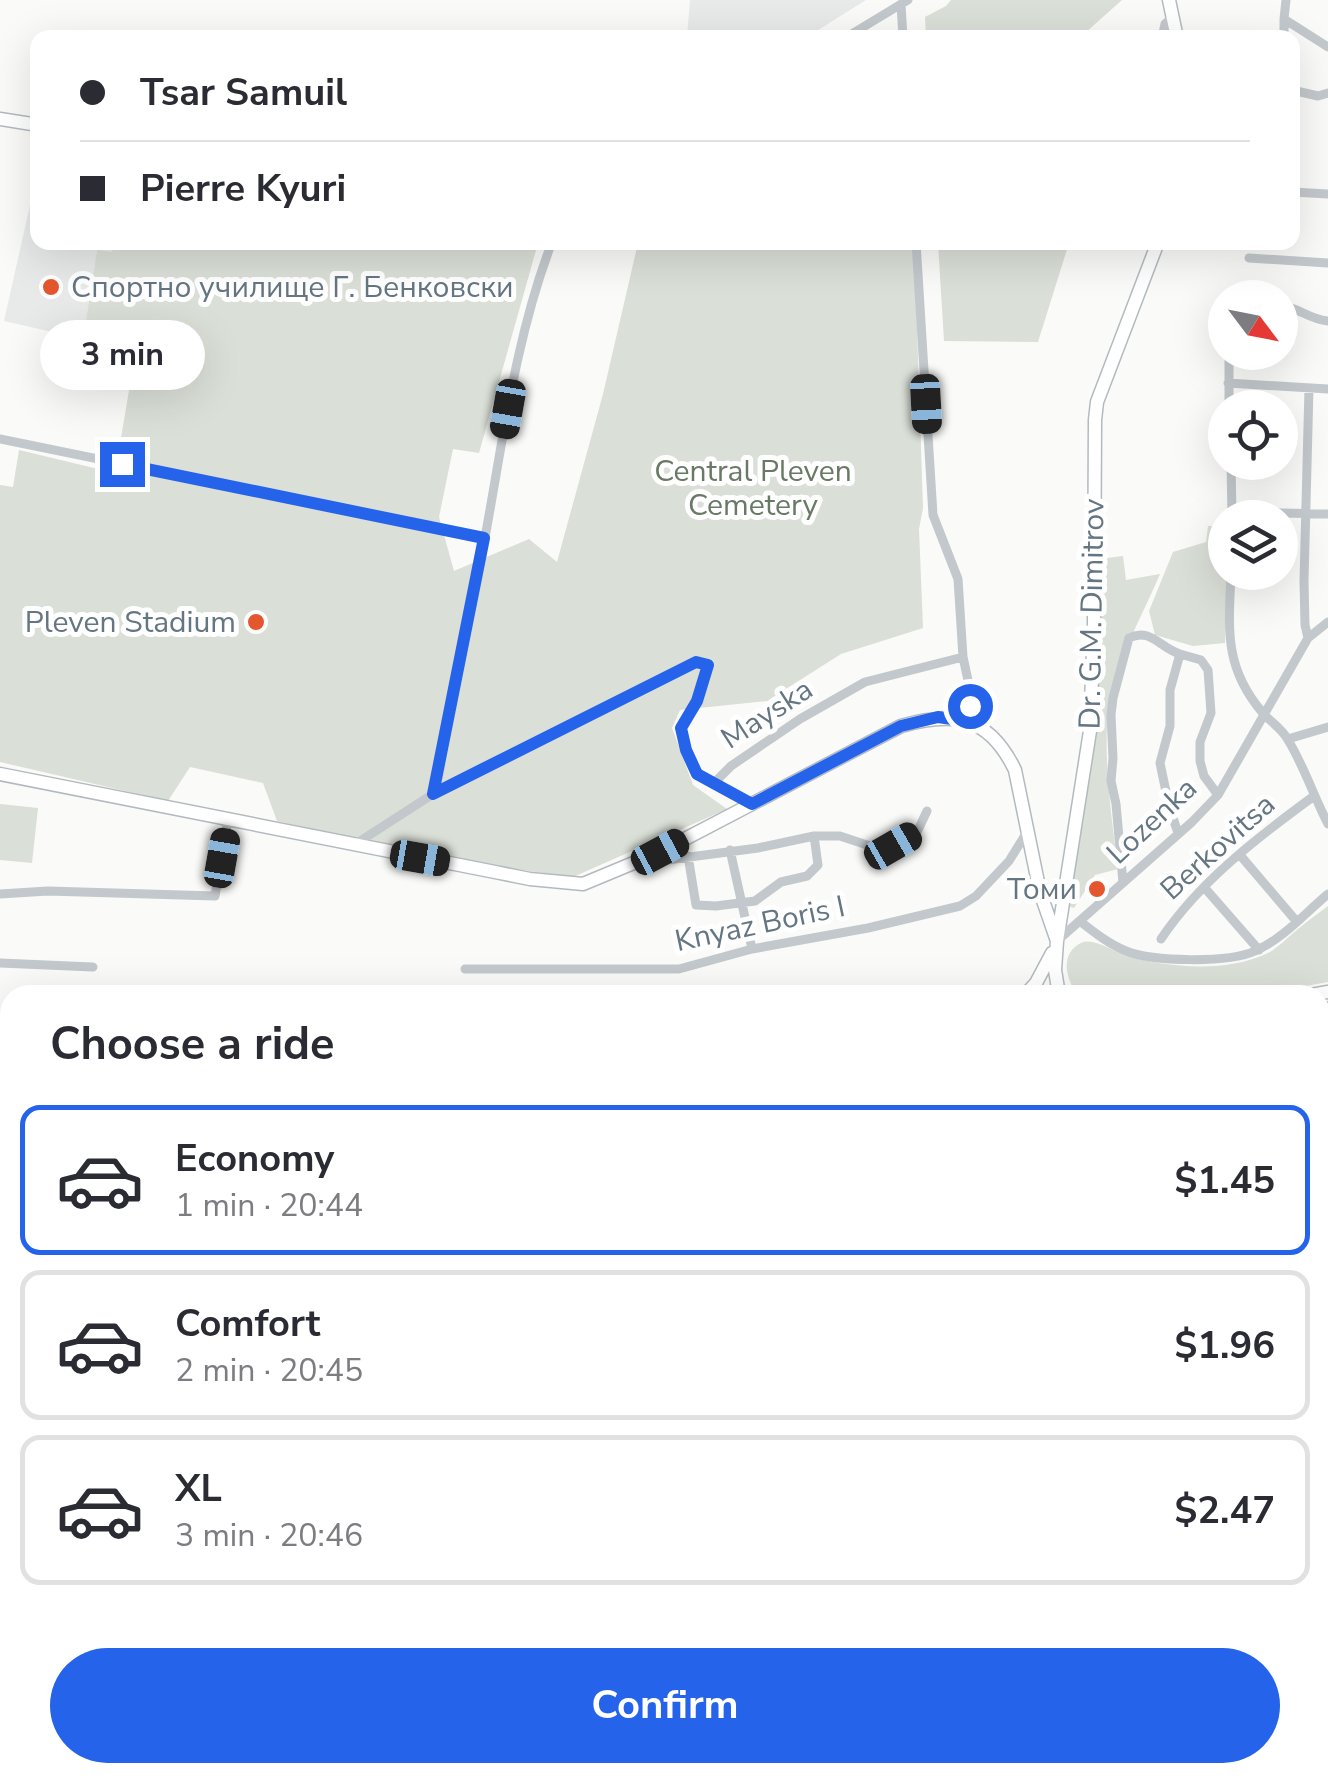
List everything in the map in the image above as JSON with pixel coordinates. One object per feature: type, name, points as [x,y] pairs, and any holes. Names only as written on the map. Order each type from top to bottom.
[{"type":"street","points":[[1169,0],[1176,30]]},
{"type":"street","points":[[1284,30],[1286,0]]},
{"type":"street","points":[[858,30],[905,2]]},
{"type":"street","points":[[903,30],[905,2]]},
{"type":"street","points":[[1164,30],[1173,16]]},
{"type":"street","points":[[1284,19],[1328,47]]},
{"type":"street","points":[[1300,92],[1318,96],[1328,93]]},
{"type":"street","points":[[0,119],[30,124]]},
{"type":"street","points":[[1300,192],[1328,194]]},
{"type":"street","points":[[433,794],[518,351],[549,250]]},
{"type":"street","points":[[916,250],[933,514],[958,580],[969,685],[966,721]]},
{"type":"street","name":"Dr. G.M. Dimitrov","points":[[1057,985],[1057,941],[1090,731],[1094,420],[1155,250]]},
{"type":"street","points":[[1249,258],[1328,263]]},
{"type":"street","points":[[1298,310],[1314,320],[1328,321]]},
{"type":"street","points":[[1228,370],[1228,390]]},
{"type":"street","points":[[1228,383],[1328,389]]},
{"type":"street","points":[[1308,638],[1304,580],[1309,388]]},
{"type":"street","points":[[0,440],[484,538]]},
{"type":"street","points":[[1298,514],[1328,514]]},
{"type":"street","points":[[1230,590],[1229,640],[1242,681],[1264,715],[1288,739],[1328,824]]},
{"type":"street","name":"Lozenka","points":[[1057,941],[1218,796],[1308,638],[1328,622]]},
{"type":"street","points":[[1123,883],[1116,804],[1110,781],[1113,698],[1129,638],[1134,634],[1146,634],[1168,650],[1202,660],[1208,670],[1210,713],[1200,742],[1200,760],[1204,776],[1218,796]]},
{"type":"street","points":[[1178,833],[1160,763],[1170,726],[1170,690],[1180,654]]},
{"type":"street","name":"Mayska","points":[[354,845],[433,794],[696,662],[708,665],[697,701],[681,728],[697,774],[714,784],[758,747],[866,682],[963,656]]},
{"type":"street","points":[[0,774],[512,876],[583,884],[660,852],[901,726],[938,717],[966,721],[992,736],[1006,752],[1014,770],[1040,892],[1057,941],[1032,985]]},
{"type":"street","points":[[1288,739],[1328,728]]},
{"type":"street","points":[[714,784],[752,804]]},
{"type":"street","name":"Berkovitsa","points":[[1160,939],[1204,887],[1314,796]]},
{"type":"street","points":[[660,852],[667,860],[814,836],[840,836],[870,846],[893,846],[917,832],[928,811]]},
{"type":"street","points":[[0,894],[215,896],[228,819]]},
{"type":"street","name":"Knyaz Boris I","points":[[465,970],[679,969],[752,949],[960,906],[976,896],[1009,861],[1029,830]]},
{"type":"street","points":[[688,856],[696,905],[756,901],[781,882],[807,876],[818,865],[814,836]]},
{"type":"street","points":[[730,850],[752,949]]},
{"type":"street","points":[[1240,855],[1297,922]]},
{"type":"street","points":[[1204,887],[1259,950]]},
{"type":"street","points":[[1081,922],[1114,944],[1142,956],[1198,960],[1242,956],[1259,950],[1328,894]]},
{"type":"street","points":[[0,963],[93,967]]},
{"type":"shaded area","points":[[690,0],[866,0],[818,30],[688,30]]},
{"type":"shaded area","name":"Спортно училище Г. Бенковски","points":[[30,205],[30,250],[113,250],[97,251],[83,339],[4,321]]},
{"type":"green space","points":[[951,0],[1122,0],[1088,30],[926,30],[925,17]]},
{"type":"green space","name":"Central Pleven Cemetery","points":[[97,250],[536,250],[479,453],[453,449],[439,517],[454,571],[529,539],[557,562],[603,394],[636,250],[913,250],[923,508],[919,529],[923,628],[841,654],[767,701],[680,710],[672,728],[693,785],[727,809],[573,877],[405,850],[277,821],[263,783],[190,767],[168,801],[0,762],[0,485],[13,487],[19,450],[115,473],[133,367],[83,339]]},
{"type":"green space","points":[[938,250],[1067,250],[1038,342],[944,341]]},
{"type":"green space","points":[[1208,526],[1208,590],[1227,590],[1225,643],[1193,646],[1155,635],[1149,611],[1173,552],[1206,542]]},
{"type":"green space","points":[[1123,556],[1126,580],[1160,574],[1124,654],[1109,705],[1107,765],[1118,869],[1095,875],[1074,908],[1066,905],[1098,722],[1099,559]]},
{"type":"green space","points":[[0,804],[38,808],[32,863],[0,860]]},
{"type":"green space","points":[[1328,906],[1328,982],[1072,985],[1068,975],[1067,960],[1081,943],[1097,943],[1141,959],[1216,966],[1268,953]]},
{"type":"place","name":"Спортно училище Г. Бенковски","points":[[51,287]]},
{"type":"place","name":"Pleven Stadium","points":[[256,622]]},
{"type":"place","name":"Томи","points":[[1097,889]]},
{"type":"route","points":[[122,464],[484,538],[433,794],[696,662],[708,665],[697,701],[681,728],[686,750],[697,774],[752,804],[901,726],[938,717],[966,721],[970,706]]}]
